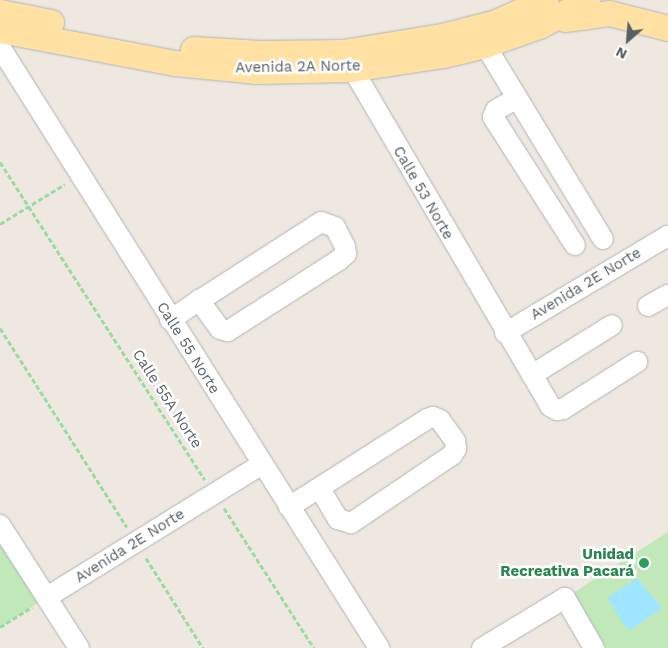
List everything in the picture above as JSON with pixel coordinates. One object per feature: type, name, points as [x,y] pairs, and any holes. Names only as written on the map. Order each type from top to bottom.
[{"type":"main road","name":"Avenida 2A Norte","points":[[0,12],[181,48],[347,60],[496,22],[545,0]]},
{"type":"main road","name":"Avenida 2A Norte","points":[[0,30],[175,63],[256,71],[347,60],[443,55],[485,45],[539,26],[588,0]]},
{"type":"main road","points":[[539,26],[578,16],[609,13],[668,28]]},
{"type":"street","points":[[485,45],[603,239]]},
{"type":"street","name":"Calle 55 Norte","points":[[0,46],[261,465],[378,648]]},
{"type":"street","name":"Calle 53 Norte","points":[[347,60],[505,333],[550,406],[557,410],[637,362]]},
{"type":"street","points":[[516,98],[496,110],[493,117],[575,245]]},
{"type":"street","points":[[170,320],[199,300],[321,222],[335,227],[345,247],[346,254],[339,260],[228,331],[220,329],[199,300]]},
{"type":"street","name":"Avenida 2E Norte","points":[[505,333],[668,236]]},
{"type":"street","points":[[648,306],[668,295]]},
{"type":"street","points":[[532,375],[612,325]]},
{"type":"street","points":[[289,507],[427,419],[433,417],[440,420],[456,442],[456,449],[452,455],[351,523],[338,519],[320,489]]},
{"type":"street","name":"Avenida 2E Norte","points":[[47,597],[261,465]]},
{"type":"street","points":[[0,525],[79,648]]},
{"type":"street","points":[[482,648],[565,598],[594,648]]},
{"type":"path","name":"Calle 55A Norte","points":[[0,162],[314,648]]},
{"type":"path","points":[[0,224],[79,175]]},
{"type":"path","points":[[0,328],[203,648]]},
{"type":"path","points":[[0,627],[47,597]]},
{"type":"green space","points":[[0,525],[47,597],[0,627]]},
{"type":"green space","name":"Unidad Recreativa Pacará","points":[[668,532],[668,648],[606,648],[573,593]]},
{"type":"water","points":[[637,578],[662,608],[631,630],[624,625],[607,598]]},
{"type":"place","name":"Unidad Recreativa Pacará","points":[[644,563]]}]
